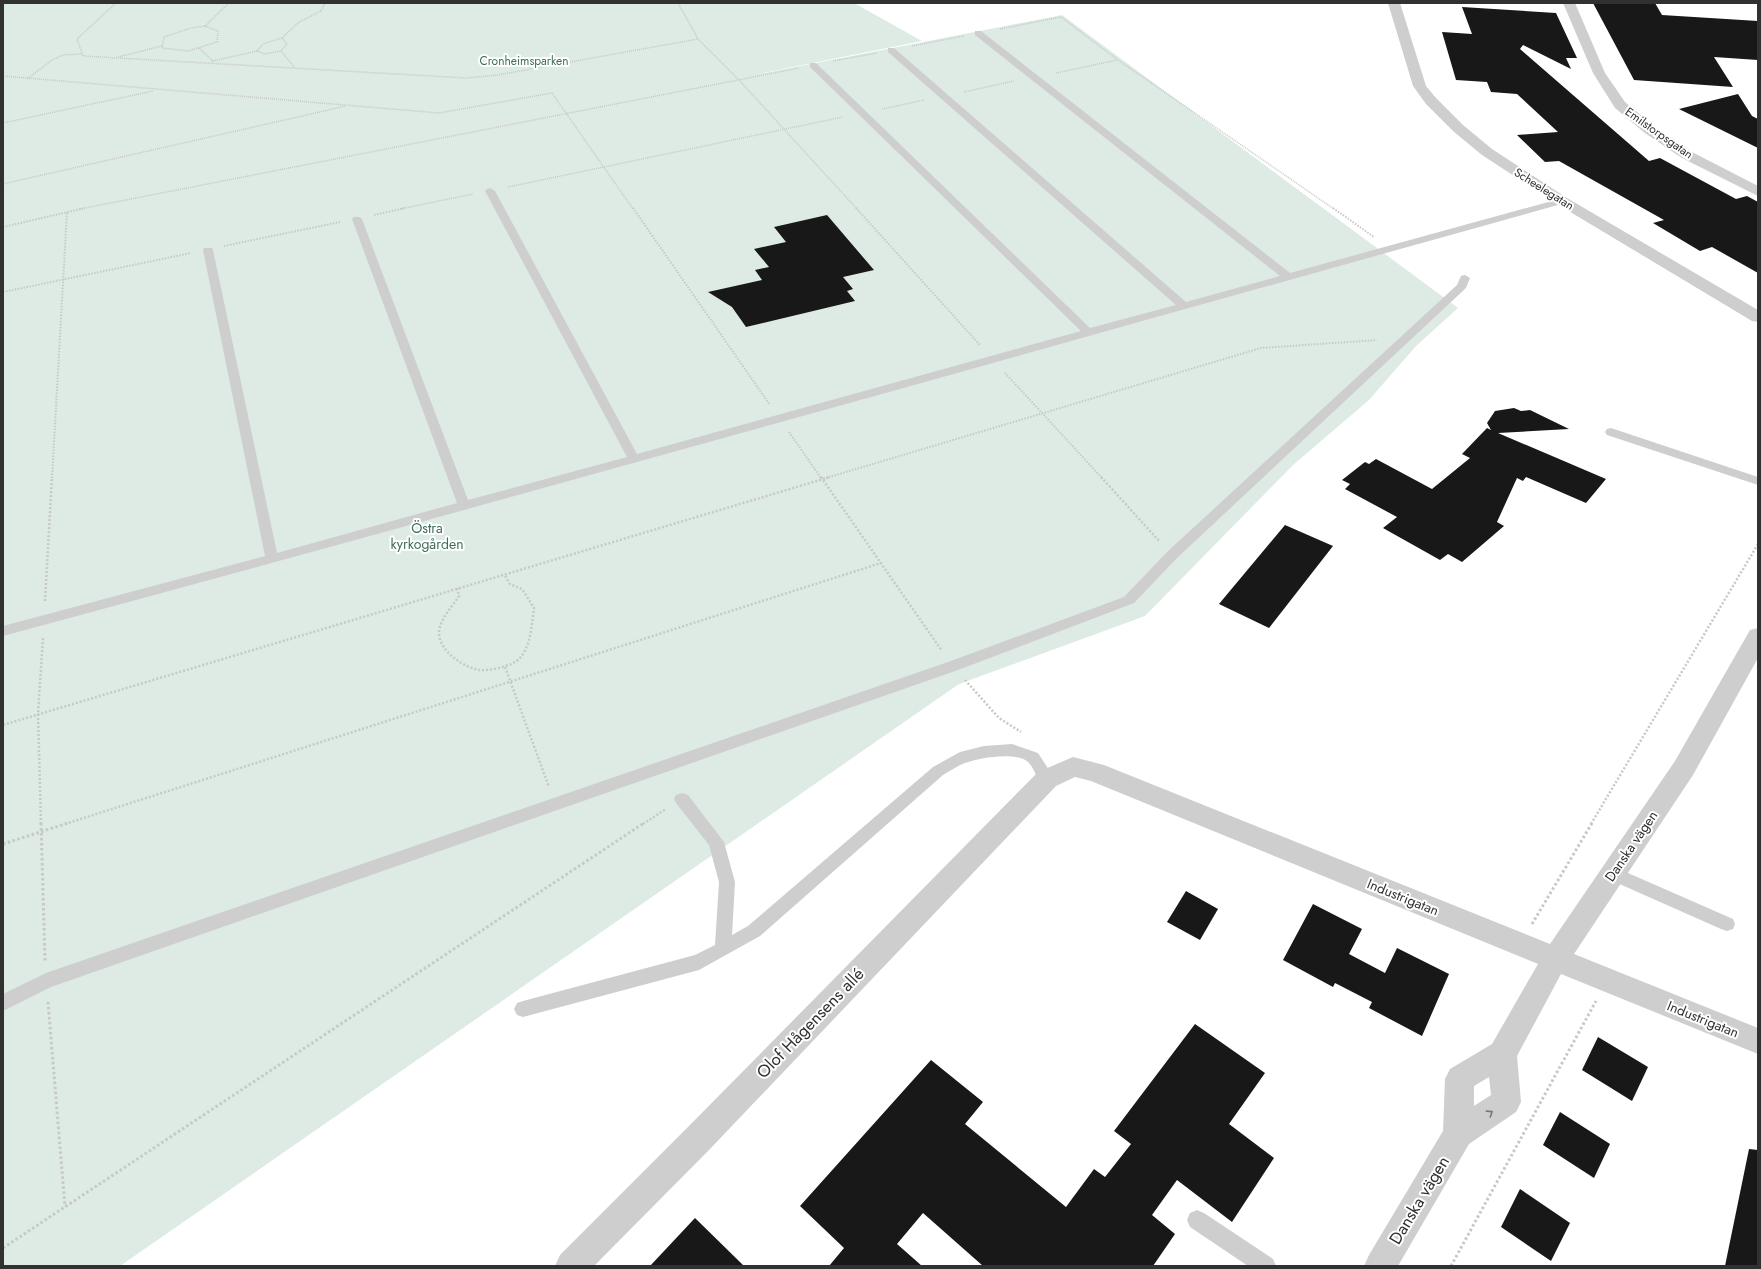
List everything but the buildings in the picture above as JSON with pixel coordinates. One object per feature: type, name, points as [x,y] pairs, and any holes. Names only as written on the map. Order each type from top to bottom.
[{"type":"street","name":"Scheelegatan","points":[[1394,3],[1420,86],[1431,100],[1458,128],[1487,152],[1562,201],[1758,316]]},
{"type":"street","name":"Emilstorpsgatan","points":[[1569,3],[1599,73],[1620,105],[1637,120],[1682,151],[1758,192]]},
{"type":"street","name":"Danska vägen","points":[[1458,1134],[1460,1079],[1502,1054],[1555,959],[1684,768],[1758,636]]},
{"type":"street","name":"Industrigatan","points":[[1047,778],[1073,767],[1095,772],[1758,1041]]},
{"type":"street","name":"Olof Hågensens allé","points":[[572,1266],[698,1139],[1047,778]]},
{"type":"street","name":"Danska vägen","points":[[1380,1266],[1458,1134],[1506,1102],[1502,1054]]},
{"type":"lane","points":[[978,33],[1288,277]]},
{"type":"lane","points":[[891,50],[1184,306]]},
{"type":"lane","points":[[813,65],[1088,332]]},
{"type":"lane","points":[[490,191],[634,459]]},
{"type":"lane","points":[[3,631],[272,559],[1562,201]]},
{"type":"lane","points":[[357,219],[464,506]]},
{"type":"lane","points":[[208,250],[272,559]]},
{"type":"lane","points":[[3,1002],[46,981],[953,666],[1130,600],[1172,555],[1462,286],[1465,278]]},
{"type":"lane","points":[[1611,432],[1758,481]]},
{"type":"lane","points":[[523,1009],[700,962],[723,949],[754,931],[938,771],[960,758],[984,752],[1012,750],[1033,757],[1047,778]]},
{"type":"lane","points":[[682,799],[716,842],[728,882],[723,949]]},
{"type":"lane","points":[[1612,873],[1727,924]]},
{"type":"lane","points":[[1197,1220],[1266,1266]]},
{"type":"path","points":[[82,54],[77,40],[116,3]]},
{"type":"path","points":[[205,26],[229,3]]},
{"type":"path","points":[[257,51],[263,44],[282,38],[299,22],[321,11],[325,3]]},
{"type":"path","points":[[678,3],[698,38],[739,80],[1172,555]]},
{"type":"path","points":[[3,227],[67,212],[1061,17],[1118,60],[1390,248]]},
{"type":"path","points":[[114,58],[162,46],[162,48],[188,50],[216,42],[218,31],[205,26],[191,28],[164,37],[162,46]]},
{"type":"path","points":[[210,63],[257,51],[265,54],[280,51],[287,44],[282,38]]},
{"type":"path","points":[[27,79],[52,60],[63,55],[82,54],[83,56],[114,58],[466,78],[498,75],[698,38]]},
{"type":"path","points":[[198,47],[213,61]]},
{"type":"path","points":[[280,51],[295,69]]},
{"type":"path","points":[[3,76],[439,113],[552,93],[953,666],[999,718],[1027,736]]},
{"type":"path","points":[[3,123],[158,90]]},
{"type":"path","points":[[3,184],[348,105]]},
{"type":"path","points":[[3,292],[604,167]]},
{"type":"path","points":[[65,1207],[46,981],[38,714],[67,212]]},
{"type":"path","points":[[3,725],[1261,348],[1406,339]]},
{"type":"path","points":[[1518,943],[1537,916],[1758,544]]},
{"type":"path","points":[[3,844],[881,563]]},
{"type":"path","points":[[457,588],[459,596],[442,621],[439,634],[444,650],[463,664],[480,670],[505,667],[520,658],[530,637],[534,608],[522,589],[510,584],[504,574]]},
{"type":"path","points":[[505,667],[555,804]]},
{"type":"path","points":[[3,1248],[661,812]]},
{"type":"path","points":[[1451,1266],[1608,980]]},
{"type":"green space","name":"Östra kyrkogården","points":[[3,3],[854,3],[922,41],[739,78],[1062,15],[1458,308],[1416,346],[1369,400],[1293,465],[1145,616],[959,684],[120,1266],[3,1266]]},
{"type":"park label","name":"Cronheimsparken","points":[[524,61]]}]
